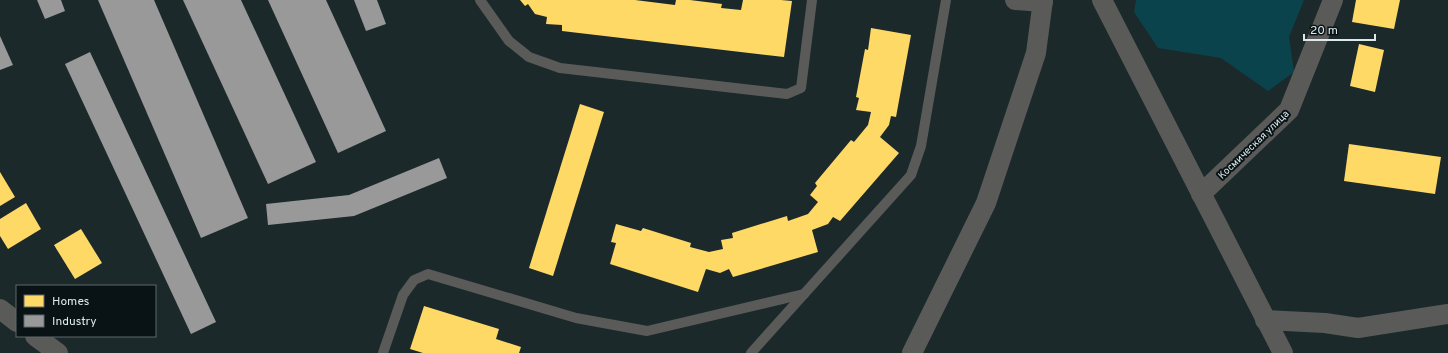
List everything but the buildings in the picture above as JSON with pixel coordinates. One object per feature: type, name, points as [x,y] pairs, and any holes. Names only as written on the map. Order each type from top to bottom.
[{"type":"street","points":[[912,353],[986,203],[1036,53],[1043,1],[1015,0]]},
{"type":"street","points":[[1102,0],[1283,353]]},
{"type":"street","name":"Космическая улица","points":[[1201,194],[1289,110],[1333,0]]},
{"type":"street","points":[[0,310],[16,321]]},
{"type":"street","points":[[1265,320],[1325,323],[1358,328],[1448,314]]},
{"type":"street","points":[[36,337],[58,353]]},
{"type":"lane","points":[[480,0],[509,41],[528,57],[560,68],[787,94],[801,88],[812,0]]},
{"type":"lane","points":[[751,353],[911,175],[921,146],[946,0]]},
{"type":"lane","points":[[383,353],[403,295],[414,280],[428,274],[576,318],[646,331],[804,294]]},
{"type":"shaded area","points":[[1136,0],[1304,0],[1289,37],[1294,72],[1268,91],[1221,58],[1158,48],[1134,12]]}]
